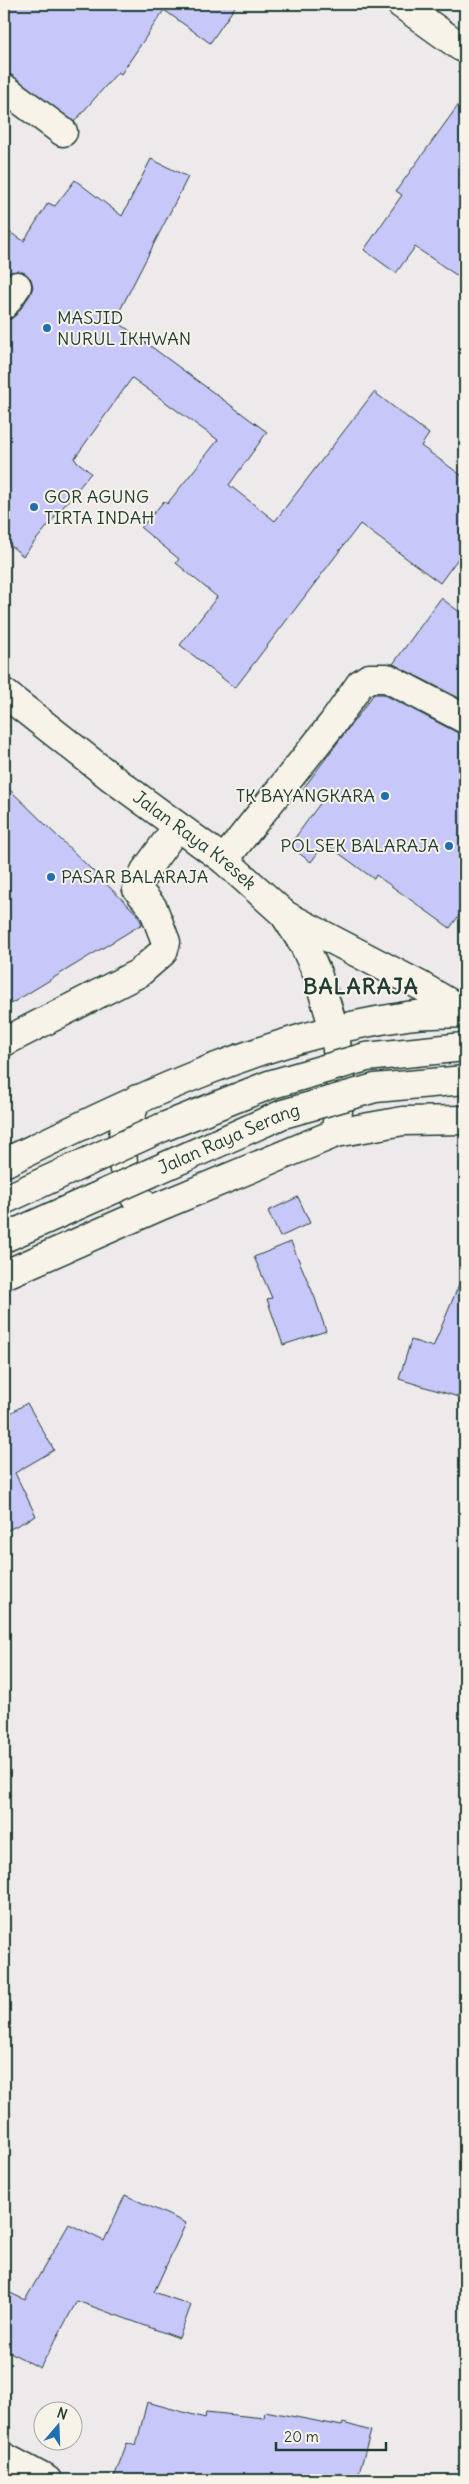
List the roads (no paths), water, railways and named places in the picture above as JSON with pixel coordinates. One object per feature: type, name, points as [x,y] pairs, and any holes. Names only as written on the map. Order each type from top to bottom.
[{"type":"main road","points":[[401,4],[461,47]]},
{"type":"main road","points":[[4,88],[63,132]]},
{"type":"main road","points":[[224,860],[333,723],[360,684],[369,678],[387,678],[465,719]]},
{"type":"main road","name":"Jalan Raya Kresek","points":[[4,693],[177,827],[224,860],[284,914],[304,945],[317,973],[334,1029],[341,1077],[336,1133]]},
{"type":"main road","points":[[4,1042],[139,973],[163,952],[166,942],[153,908],[137,889],[145,871],[177,827]]},
{"type":"main road","points":[[284,914],[413,981],[465,1013]]},
{"type":"main road","points":[[4,1163],[137,1099],[251,1053],[334,1029],[403,1016],[465,1013]]},
{"type":"main road","name":"Jalan Raya Serang","points":[[4,1200],[161,1128],[269,1085],[366,1056],[464,1048]]},
{"type":"main road","name":"Jalan Raya Serang","points":[[4,1238],[283,1114],[375,1088],[457,1079],[465,1080]]},
{"type":"main road","points":[[137,1099],[123,1137],[123,1166],[131,1192],[137,1200],[158,1207]]},
{"type":"main road","points":[[4,1275],[158,1207],[336,1133],[403,1121],[465,1120]]},
{"type":"main road","points":[[4,2457],[48,2480]]},
{"type":"place","name":"MASJID NURUL IKHWAN","points":[[47,328]]},
{"type":"place","name":"GOR AGUNG TIRTA INDAH","points":[[34,507]]},
{"type":"place","name":"TK BAYANGKARA","points":[[385,796]]},
{"type":"place","name":"POLSEK BALARAJA","points":[[449,846]]},
{"type":"place","name":"PASAR BALARAJA","points":[[51,877]]},
{"type":"district","name":"BALARAJA","points":[[361,986]]}]
